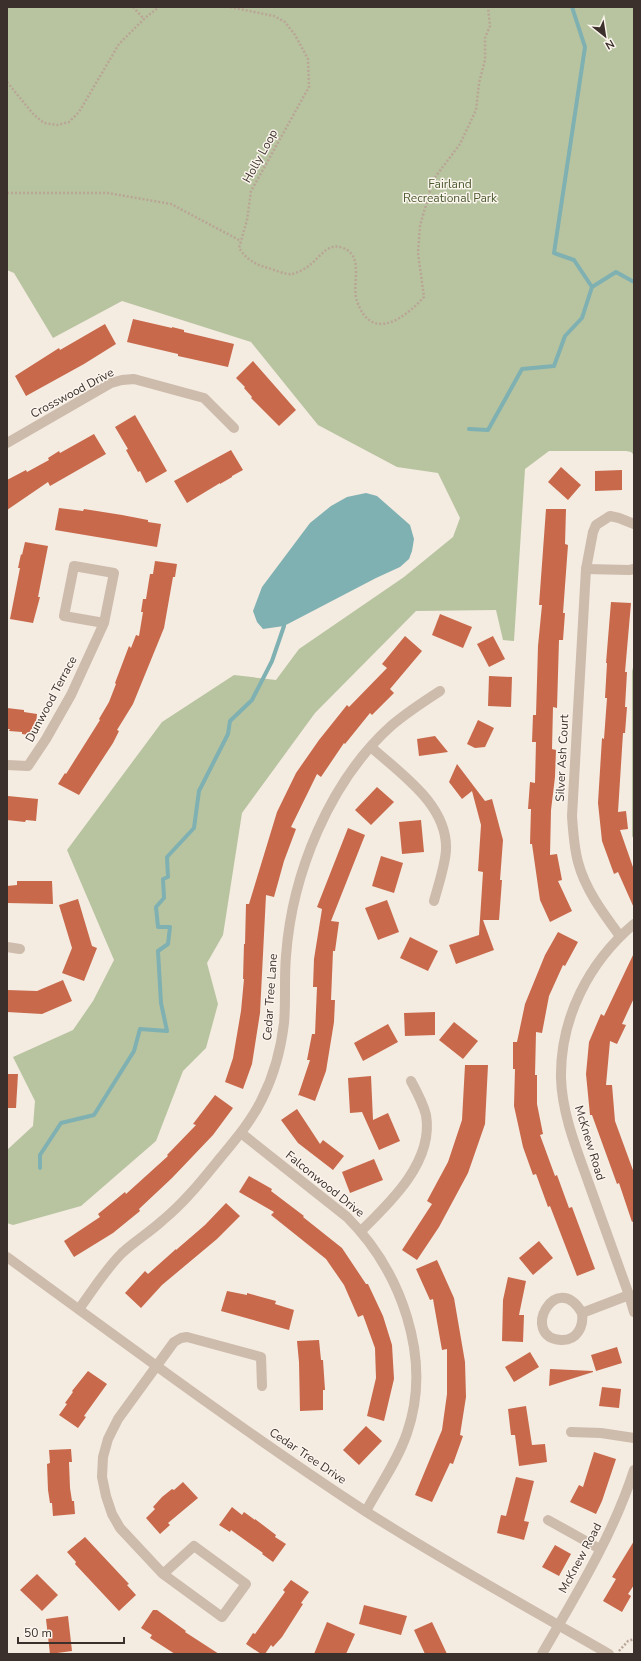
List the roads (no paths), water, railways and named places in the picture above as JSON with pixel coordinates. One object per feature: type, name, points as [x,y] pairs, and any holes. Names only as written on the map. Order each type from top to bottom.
[{"type":"street","name":"Crosswood Drive","points":[[7,443],[111,383],[134,379],[204,398],[234,428]]},
{"type":"street","name":"Silver Ash Court","points":[[620,936],[597,904],[585,881],[578,862],[572,816],[586,569],[593,532],[596,525],[610,516],[634,524]]},
{"type":"street","name":"Dunwood Terrace","points":[[7,765],[28,766],[46,739],[71,695],[104,623],[114,573],[74,566],[64,616],[104,623]]},
{"type":"street","points":[[586,569],[634,569]]},
{"type":"street","name":"Cedar Tree Lane","points":[[79,1309],[110,1266],[123,1252],[181,1204],[197,1187],[241,1133],[262,1099],[274,1070],[281,1045],[284,1023],[286,955],[290,924],[298,886],[324,815],[339,789],[371,746],[391,726],[440,691]]},
{"type":"street","points":[[371,746],[421,792],[433,807],[441,823],[446,838],[446,852],[434,901]]},
{"type":"street","name":"McKnew Road","points":[[634,924],[620,936],[604,954],[574,1004],[562,1052],[561,1079],[565,1108],[572,1138],[634,1312]]},
{"type":"street","points":[[7,947],[20,949]]},
{"type":"street","points":[[361,1231],[392,1202],[414,1169],[422,1150],[426,1133],[426,1116],[421,1099],[411,1082]]},
{"type":"street","name":"Falconwood Drive","points":[[241,1133],[347,1217],[361,1231],[382,1261],[393,1282],[413,1336],[417,1361],[413,1413],[407,1433],[396,1458],[366,1511]]},
{"type":"street","name":"Cedar Tree Drive","points":[[7,1257],[264,1442],[366,1511],[449,1563],[609,1654]]},
{"type":"street","points":[[582,1313],[629,1295]]},
{"type":"street","points":[[563,1298],[571,1300],[577,1304],[582,1313],[582,1325],[578,1333],[572,1338],[562,1340],[553,1338],[546,1333],[542,1325],[542,1316],[545,1307],[554,1300],[563,1298]]},
{"type":"street","points":[[163,1574],[194,1546],[246,1584],[222,1617],[163,1574],[120,1528],[112,1514],[102,1477],[103,1457],[108,1439],[118,1419],[174,1342],[181,1338],[187,1337],[261,1357],[262,1386]]},
{"type":"street","points":[[571,1432],[601,1433],[634,1438]]},
{"type":"street","name":"McKnew Road","points":[[542,1654],[600,1549],[625,1497],[634,1470]]},
{"type":"street","points":[[548,1520],[600,1549]]},
{"type":"water","points":[[366,493],[377,496],[410,525],[414,539],[409,559],[400,567],[284,626],[263,629],[257,622],[253,611],[262,587],[310,523],[331,506],[347,497]]},
{"type":"waterway","points":[[572,7],[585,47],[554,253],[574,260],[592,287],[616,272],[634,282]]},
{"type":"waterway","points":[[469,429],[488,430],[522,369],[554,366],[565,336],[582,318],[592,287]]},
{"type":"waterway","points":[[40,1168],[40,1155],[61,1123],[94,1115],[134,1051],[140,1029],[167,1031],[161,1003],[158,951],[168,944],[170,927],[158,927],[156,907],[164,898],[163,879],[168,877],[167,857],[194,828],[199,791],[228,734],[230,721],[252,700],[272,661],[284,626]]},
{"type":"park label","name":"Fairland Recreational Park","points":[[450,191]]}]
